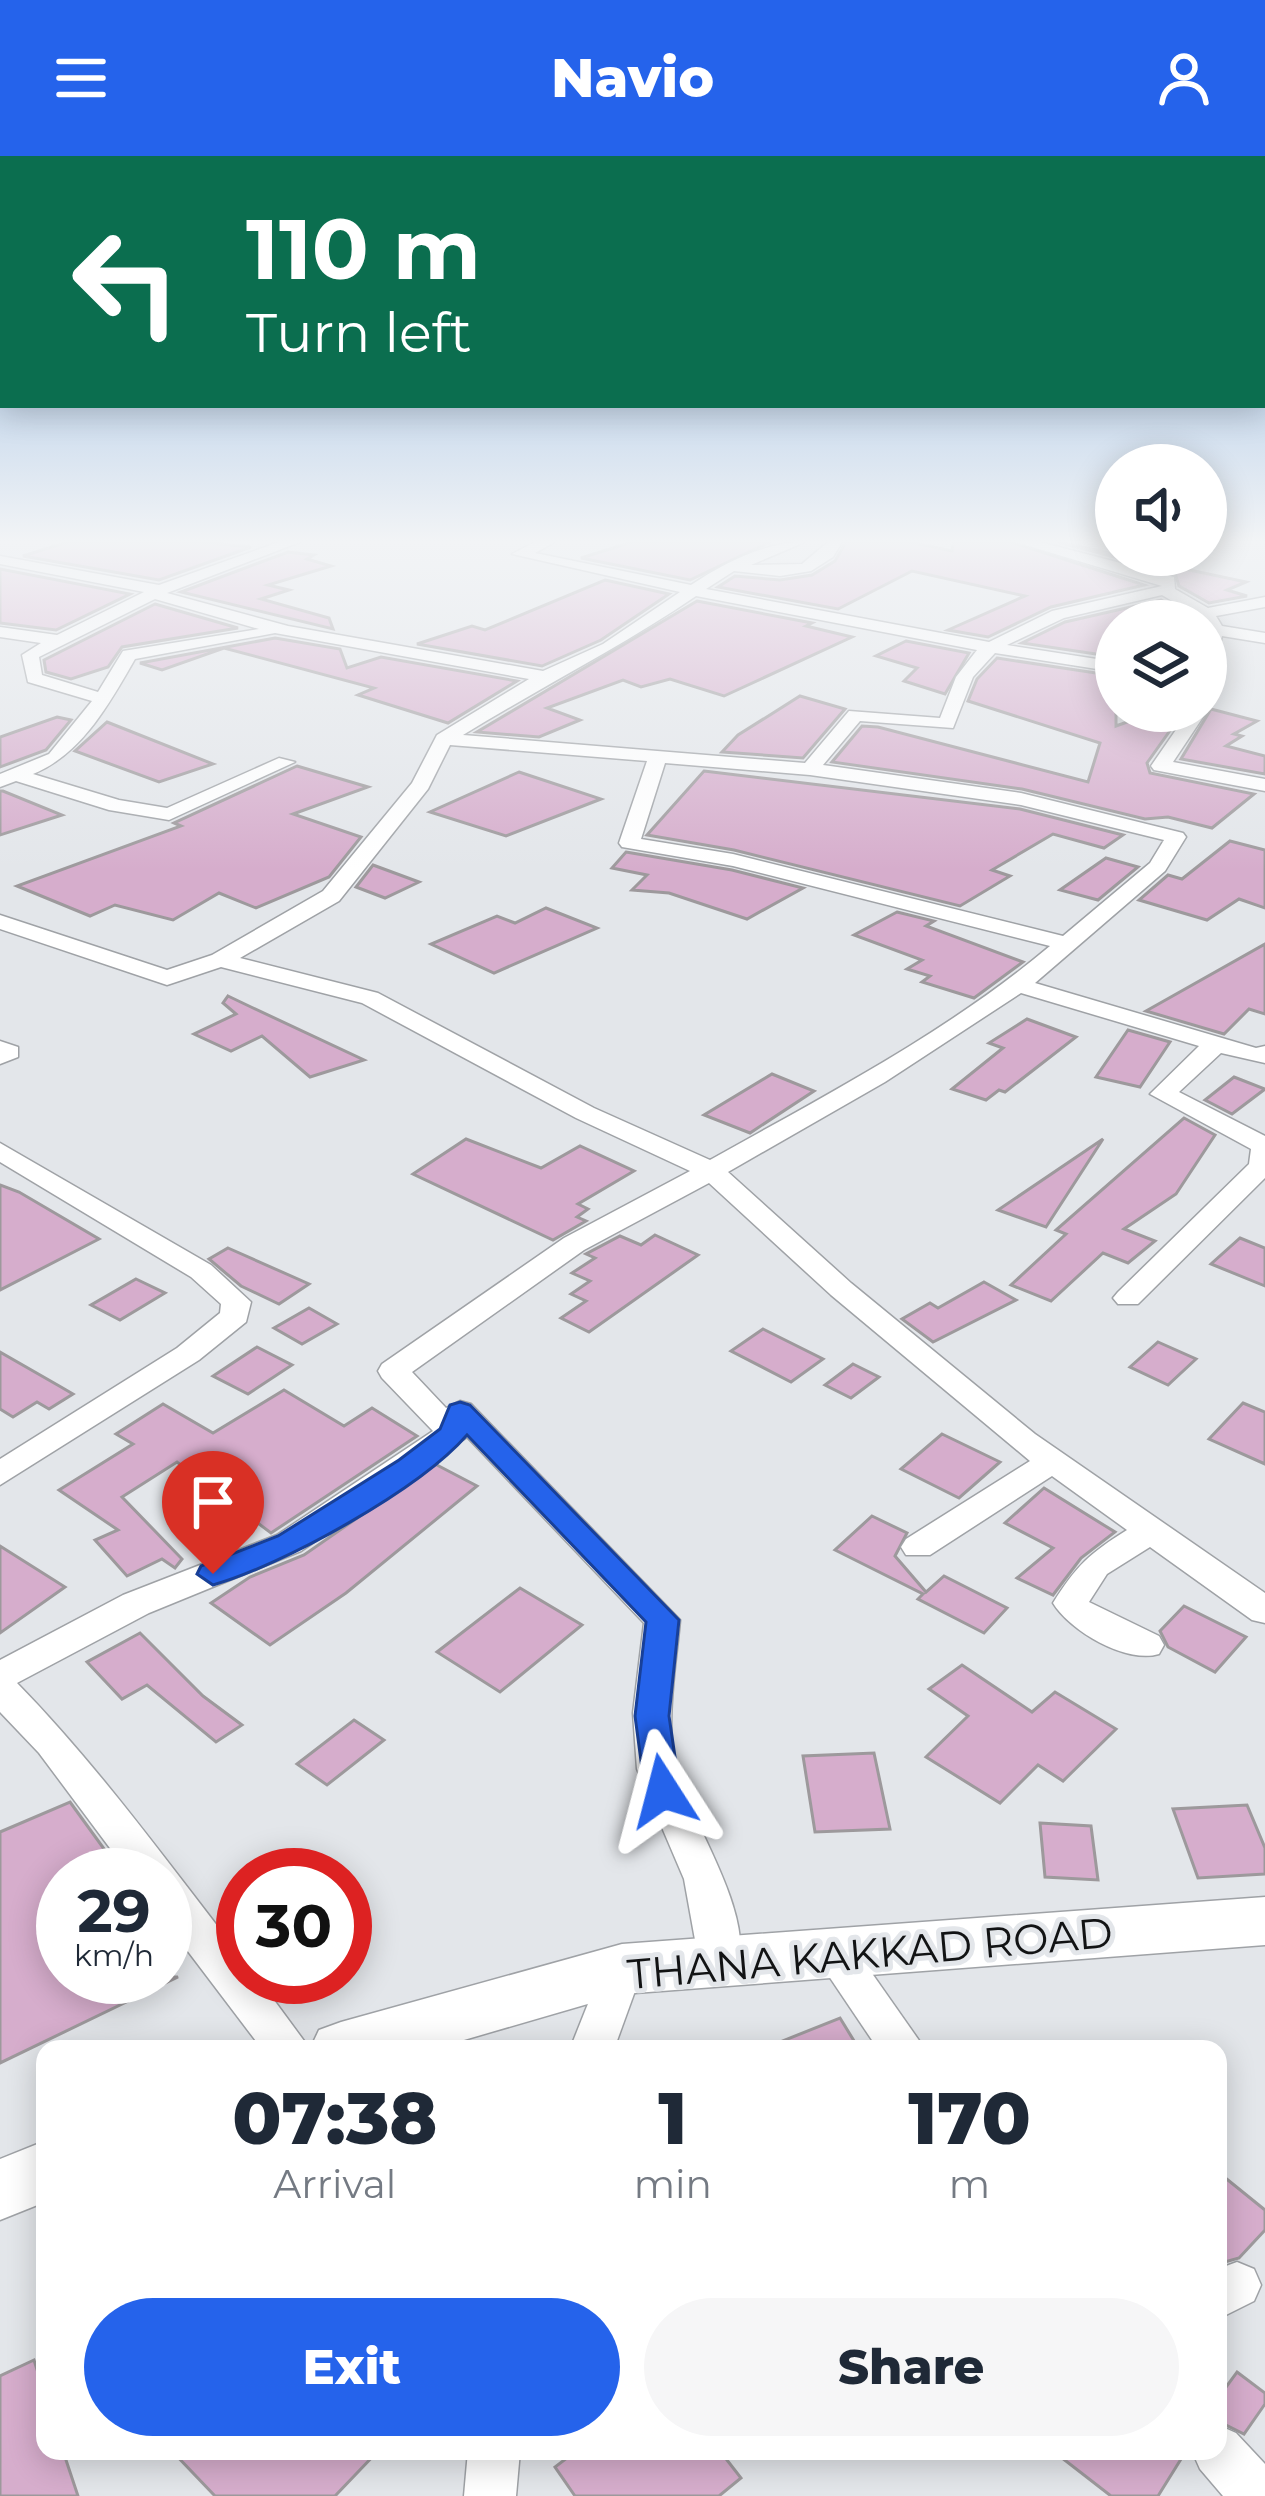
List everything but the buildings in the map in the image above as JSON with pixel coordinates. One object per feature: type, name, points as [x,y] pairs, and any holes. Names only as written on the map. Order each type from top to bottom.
[{"type":"main road","name":"THANA KAKKAD ROAD","points":[[373,2040],[622,1969],[1265,1921]]},
{"type":"main road","points":[[0,2190],[36,2174]]},
{"type":"street","points":[[41,651],[30,656],[34,678],[104,699]]},
{"type":"street","points":[[8,778],[56,758],[104,699],[130,655],[152,651]]},
{"type":"street","points":[[404,651],[545,677]]},
{"type":"street","points":[[0,922],[167,978],[220,960],[332,896],[421,785],[444,739],[545,677],[602,651]]},
{"type":"street","points":[[810,769],[855,715],[946,724],[968,670],[988,651]]},
{"type":"street","points":[[1028,651],[1095,663]]},
{"type":"street","points":[[1184,732],[1161,766],[1265,785]]},
{"type":"street","points":[[444,739],[810,769],[1021,799],[1176,837],[1159,867],[1018,985],[876,1077],[574,1244],[393,1371],[453,1433]]},
{"type":"street","points":[[657,759],[629,843],[733,860],[1065,943]]},
{"type":"street","points":[[8,778],[116,806],[169,814],[286,762]]},
{"type":"street","points":[[220,960],[370,998],[585,1113],[711,1171],[841,1289],[1053,1461],[1265,1611]]},
{"type":"street","points":[[1018,985],[1213,1047],[1261,1057],[1265,1053]]},
{"type":"street","points":[[1128,1298],[1262,1166],[1265,1147],[1163,1094],[1213,1047]]},
{"type":"street","points":[[0,1151],[201,1271],[236,1302],[235,1316],[188,1354],[0,1474]]},
{"type":"street","points":[[0,1676],[136,1604],[289,1543],[453,1433],[460,1411],[662,1620],[652,1716],[655,1765],[670,1817],[694,1853],[711,1903],[719,1962]]},
{"type":"street","points":[[918,1547],[1053,1461]]},
{"type":"street","points":[[1146,1645],[1081,1618],[1071,1604],[1095,1566],[1154,1529]]},
{"type":"street","points":[[0,1689],[52,1743],[132,1848]]},
{"type":"street","points":[[192,1925],[281,2040]]},
{"type":"street","points":[[835,1954],[897,2040]]},
{"type":"street","points":[[595,2040],[622,1969]]},
{"type":"street","points":[[490,2496],[493,2460]]},
{"type":"street","points":[[1226,2460],[1259,2496]]},
{"type":"route","points":[[213,1574],[289,1543],[410,1467],[453,1433],[460,1411],[519,1466],[575,1534],[638,1590],[662,1620],[652,1716],[655,1765],[663,1791]]}]
